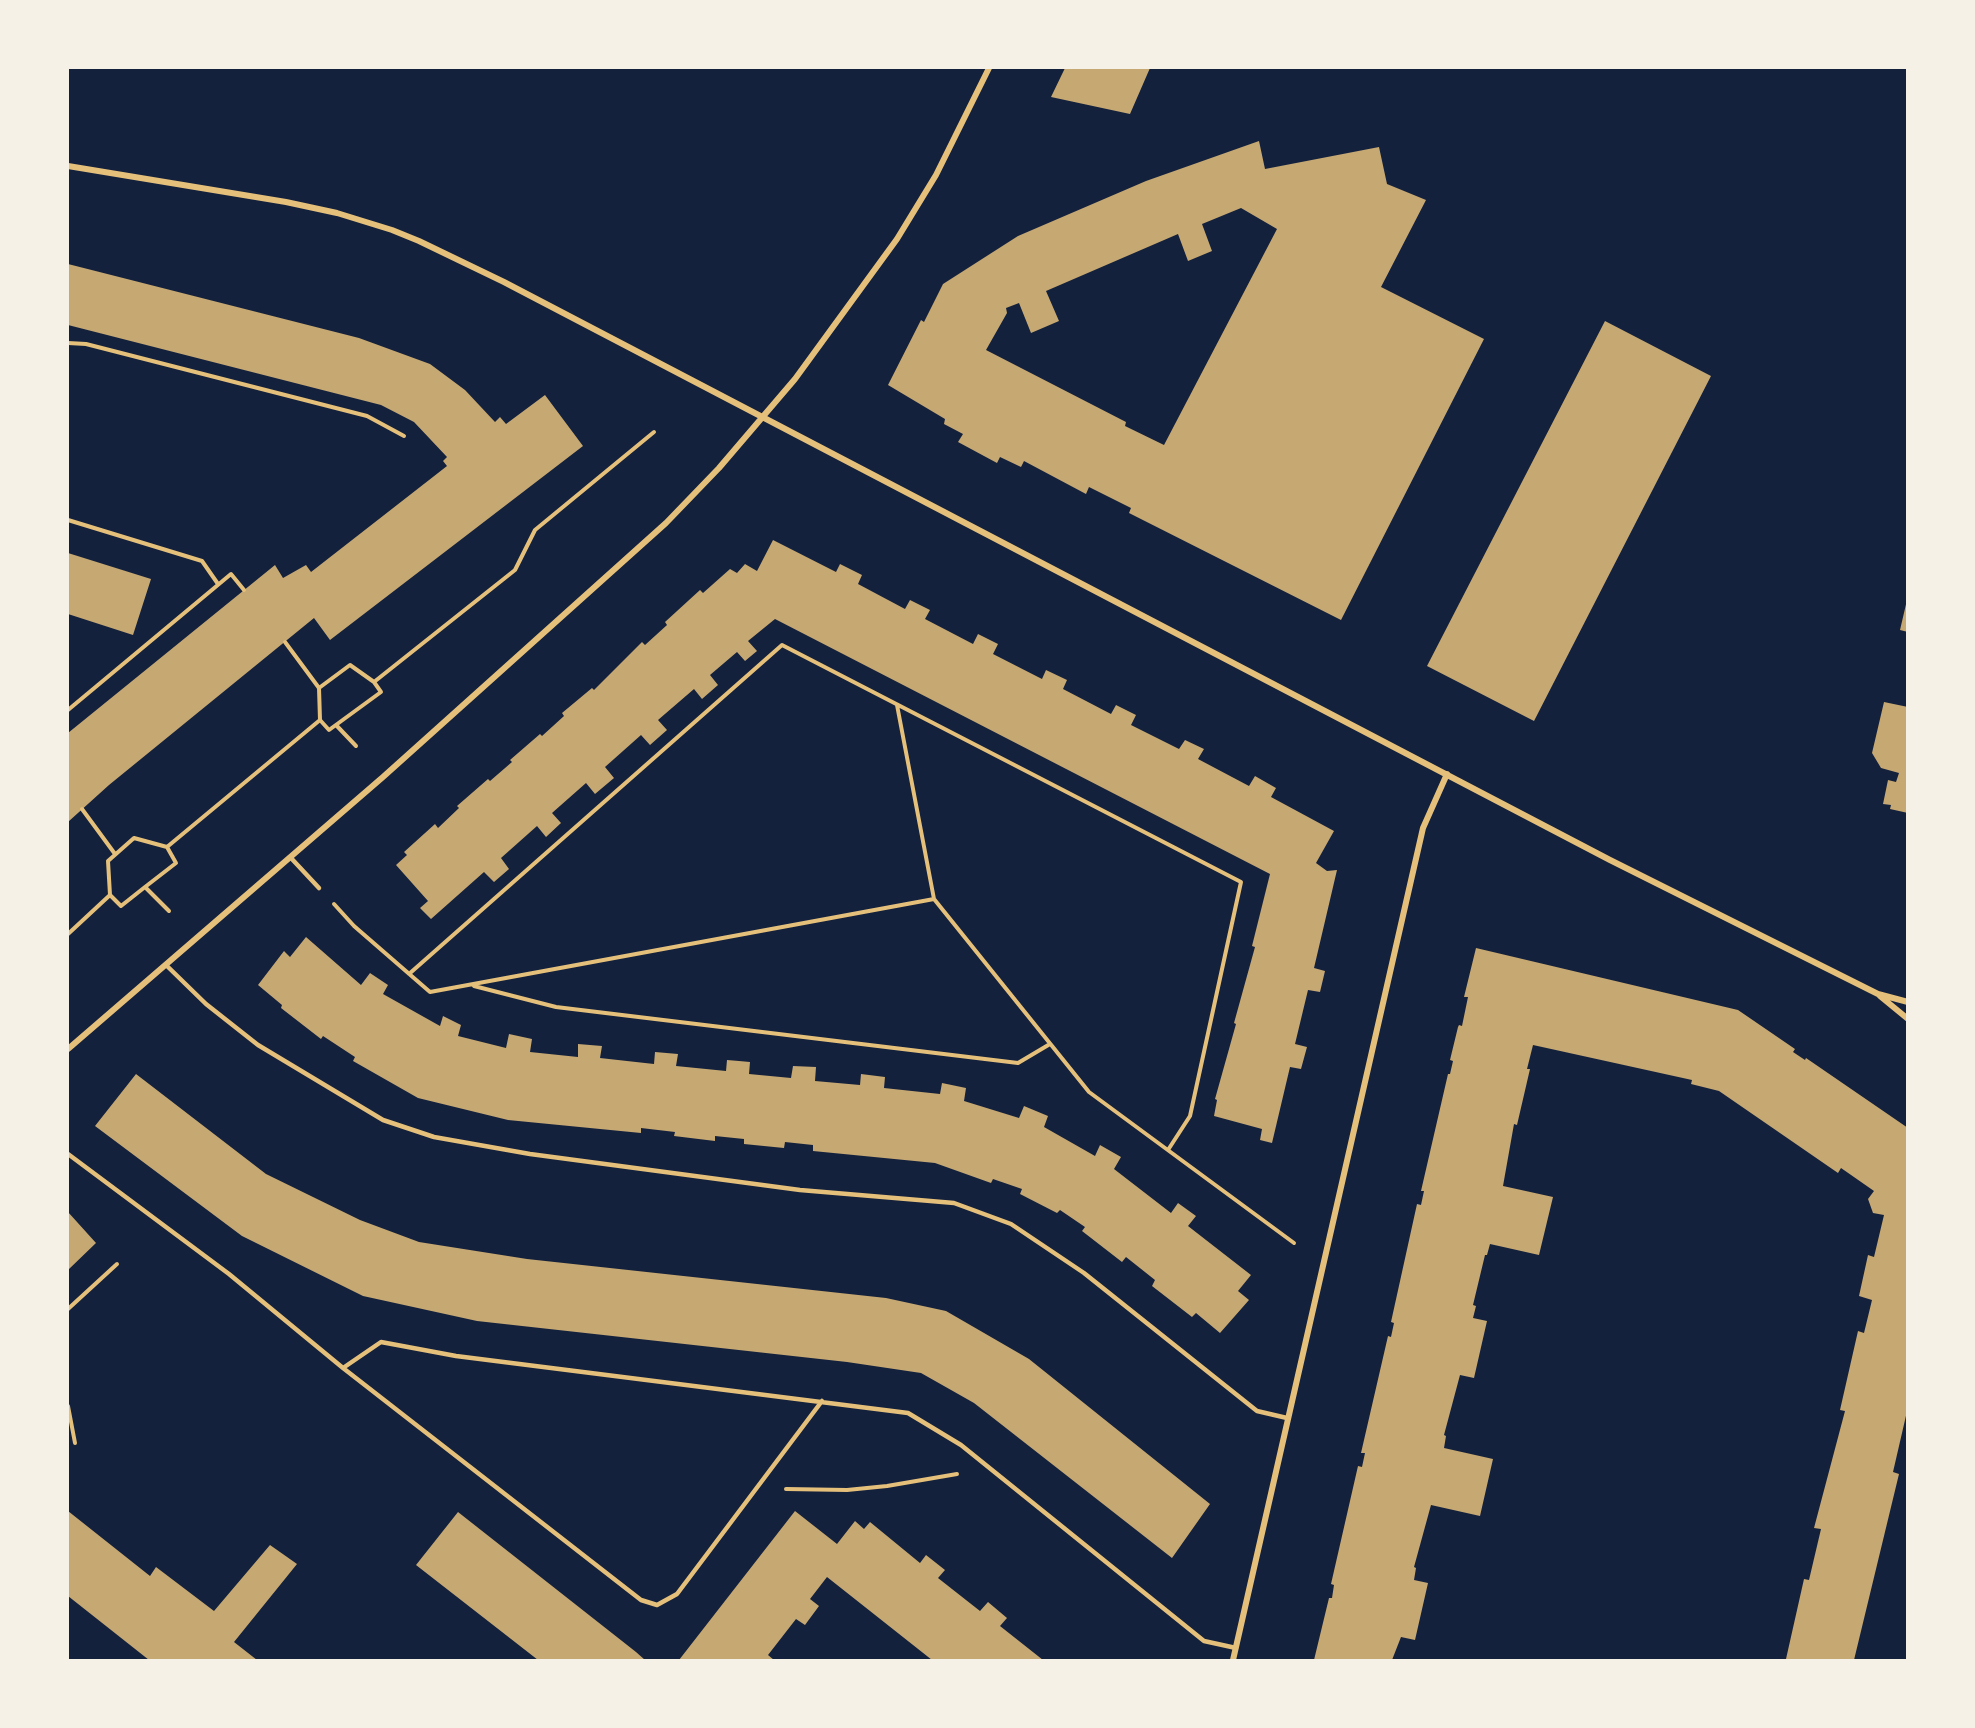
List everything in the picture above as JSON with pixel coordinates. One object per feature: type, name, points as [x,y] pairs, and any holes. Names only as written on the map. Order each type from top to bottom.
[{"type":"street","points":[[68,1050],[291,858],[666,523],[795,379],[897,239],[936,175],[989,68]]},
{"type":"street","points":[[68,166],[286,202],[337,213],[392,230],[504,282],[761,419],[1610,860],[1878,994],[1908,1002]]},
{"type":"street","points":[[1233,1660],[1423,828],[1447,774]]},
{"type":"street","points":[[1878,994],[1908,1019]]},
{"type":"lane","points":[[291,858],[319,888]]},
{"type":"lane","points":[[166,965],[206,1004],[258,1045],[383,1120],[434,1137],[530,1154],[800,1190],[954,1203],[1011,1224],[1084,1273],[1257,1411],[1287,1418]]},
{"type":"lane","points":[[68,1154],[229,1274],[343,1368],[641,1600],[657,1605],[677,1594],[822,1401]]},
{"type":"lane","points":[[343,1368],[381,1342],[456,1356],[908,1413],[961,1445],[1204,1641],[1236,1648]]},
{"type":"path","points":[[68,343],[86,345],[367,416],[404,436]]},
{"type":"path","points":[[374,682],[515,570],[535,530],[654,432]]},
{"type":"path","points":[[68,520],[202,561],[218,584]]},
{"type":"path","points":[[68,710],[231,574],[244,590]]},
{"type":"path","points":[[285,642],[319,688],[320,720],[329,730],[381,692],[374,682],[350,665],[319,688]]},
{"type":"path","points":[[409,974],[782,645],[1241,882],[1190,1116],[1168,1150]]},
{"type":"path","points":[[897,704],[934,899],[1089,1092],[1294,1243]]},
{"type":"path","points":[[167,847],[320,720]]},
{"type":"path","points":[[336,725],[356,746]]},
{"type":"path","points":[[82,809],[115,854]]},
{"type":"path","points":[[134,838],[167,847],[176,863],[121,906],[110,895],[108,861],[134,838]]},
{"type":"path","points":[[145,886],[169,911]]},
{"type":"path","points":[[319,888],[354,926],[430,992],[934,899]]},
{"type":"path","points":[[68,934],[110,895]]},
{"type":"path","points":[[472,986],[556,1007],[1018,1063],[1050,1044]]},
{"type":"path","points":[[68,1309],[117,1264]]},
{"type":"path","points":[[68,1406],[75,1443]]},
{"type":"path","points":[[761,1482],[780,1489],[847,1490],[887,1486],[969,1472],[982,1462]]},
{"type":"building","points":[[1065,68],[1150,68],[1130,114],[1051,97]]},
{"type":"building","points":[[1259,141],[1265,169],[1379,147],[1387,184],[1426,200],[1381,287],[1484,339],[1341,620],[1129,513],[1131,508],[1089,487],[1086,494],[1024,461],[1021,467],[1000,457],[997,463],[958,442],[963,434],[944,424],[945,419],[888,385],[921,320],[924,322],[943,284],[1018,236],[1146,181]],"holes":[[[1241,208],[1277,229],[1164,445],[1125,426],[1126,422],[986,350],[1007,313],[1006,308],[1019,303],[1031,333],[1059,321],[1046,291],[1178,234],[1188,261],[1212,251],[1202,224]]]},
{"type":"building","points":[[68,264],[359,338],[430,364],[465,390],[495,422],[500,417],[506,424],[545,395],[583,446],[330,640],[314,618],[109,785],[68,822],[68,733],[275,565],[283,578],[306,565],[311,572],[447,466],[443,461],[447,457],[414,422],[381,405],[68,325]]},
{"type":"building","points":[[1605,321],[1711,376],[1534,721],[1427,666]]},
{"type":"building","points":[[773,540],[836,572],[840,564],[862,575],[858,584],[905,609],[910,600],[930,610],[925,619],[973,644],[978,634],[998,644],[993,654],[1042,679],[1046,670],[1067,680],[1063,689],[1111,714],[1116,705],[1136,715],[1131,725],[1179,749],[1185,740],[1204,749],[1198,759],[1249,786],[1255,776],[1276,788],[1271,797],[1334,831],[1316,863],[1327,871],[1337,870],[1314,968],[1325,971],[1320,992],[1308,990],[1295,1044],[1307,1047],[1301,1069],[1290,1067],[1272,1143],[1260,1140],[1262,1129],[1214,1116],[1217,1100],[1215,1099],[1255,947],[1252,946],[1270,874],[775,619],[748,641],[757,651],[745,661],[737,652],[710,675],[718,685],[702,699],[694,689],[658,720],[667,730],[650,745],[641,735],[605,767],[614,778],[595,794],[586,783],[552,813],[561,823],[546,837],[537,826],[501,858],[509,869],[494,882],[484,872],[431,919],[420,908],[428,901],[396,865],[407,855],[404,852],[435,824],[438,828],[459,808],[457,806],[512,762],[510,760],[540,734],[542,736],[564,716],[562,713],[592,688],[594,690],[642,642],[645,645],[667,625],[665,622],[700,590],[703,593],[730,569],[737,573],[745,564],[757,571]]},
{"type":"building","points":[[68,553],[151,579],[133,635],[68,614]]},
{"type":"building","points":[[1908,600],[1908,632],[1900,630]]},
{"type":"building","points":[[1884,702],[1908,707],[1908,813],[1890,809],[1891,805],[1883,804],[1888,780],[1896,782],[1899,773],[1881,768],[1872,753]]},
{"type":"building","points":[[306,937],[361,985],[370,973],[388,985],[383,994],[440,1026],[443,1016],[461,1025],[458,1036],[506,1048],[509,1034],[532,1039],[530,1052],[578,1057],[578,1044],[602,1046],[600,1058],[654,1064],[655,1052],[678,1054],[676,1066],[726,1071],[727,1060],[750,1062],[749,1074],[791,1078],[793,1066],[816,1067],[815,1081],[860,1085],[861,1074],[885,1077],[884,1088],[940,1094],[942,1083],[966,1088],[964,1101],[1019,1118],[1024,1106],[1048,1116],[1044,1127],[1095,1156],[1100,1145],[1121,1157],[1114,1169],[1171,1213],[1178,1203],[1196,1216],[1188,1226],[1251,1275],[1238,1291],[1249,1300],[1220,1333],[1196,1313],[1192,1317],[1152,1286],[1155,1280],[1126,1257],[1122,1262],[1082,1231],[1085,1227],[1060,1210],[1057,1213],[1020,1194],[1022,1189],[993,1179],[991,1183],[935,1163],[813,1151],[813,1145],[785,1142],[784,1148],[744,1144],[744,1139],[715,1136],[715,1141],[674,1136],[675,1132],[641,1128],[641,1133],[508,1120],[418,1098],[353,1061],[355,1057],[323,1036],[321,1039],[281,1008],[282,1005],[258,985],[284,951],[290,957]]},
{"type":"building","points":[[1476,948],[1738,1010],[1795,1049],[1793,1052],[1805,1060],[1806,1058],[1908,1128],[1908,1407],[1893,1472],[1899,1474],[1854,1660],[1786,1659],[1804,1579],[1809,1580],[1821,1529],[1814,1528],[1845,1411],[1840,1410],[1858,1331],[1864,1333],[1872,1300],[1859,1296],[1868,1255],[1874,1257],[1884,1215],[1873,1213],[1868,1199],[1874,1191],[1841,1168],[1838,1173],[1719,1091],[1691,1084],[1692,1080],[1533,1045],[1517,1125],[1514,1124],[1503,1186],[1553,1197],[1539,1255],[1490,1244],[1487,1255],[1485,1255],[1473,1305],[1476,1306],[1473,1318],[1487,1321],[1474,1378],[1460,1375],[1444,1435],[1446,1436],[1444,1448],[1493,1459],[1480,1516],[1431,1505],[1414,1567],[1416,1568],[1414,1580],[1428,1583],[1415,1640],[1401,1637],[1392,1660],[1314,1660],[1329,1598],[1332,1598],[1334,1585],[1331,1584],[1358,1466],[1362,1467],[1365,1453],[1361,1453],[1388,1336],[1391,1337],[1394,1323],[1391,1322],[1417,1204],[1421,1205],[1424,1191],[1421,1191],[1453,1061],[1450,1060],[1458,1027],[1462,1026],[1468,997],[1464,997]]},
{"type":"building","points":[[136,1074],[266,1174],[360,1220],[419,1242],[527,1259],[886,1298],[946,1311],[1029,1359],[1210,1504],[1172,1558],[974,1403],[921,1373],[847,1362],[477,1321],[363,1296],[242,1236],[95,1126]]},
{"type":"building","points":[[68,1212],[96,1243],[68,1270]]},
{"type":"building","points":[[68,1511],[150,1576],[156,1567],[214,1611],[270,1545],[297,1564],[234,1642],[257,1660],[149,1660],[68,1596]]},
{"type":"building","points":[[795,1511],[837,1544],[855,1521],[864,1529],[870,1522],[920,1563],[926,1555],[945,1570],[938,1578],[980,1611],[988,1602],[1007,1618],[1000,1626],[1043,1660],[932,1660],[827,1577],[810,1599],[819,1606],[805,1625],[796,1619],[768,1655],[774,1660],[679,1660]]},
{"type":"building","points":[[458,1512],[645,1660],[538,1660],[416,1565]]}]
